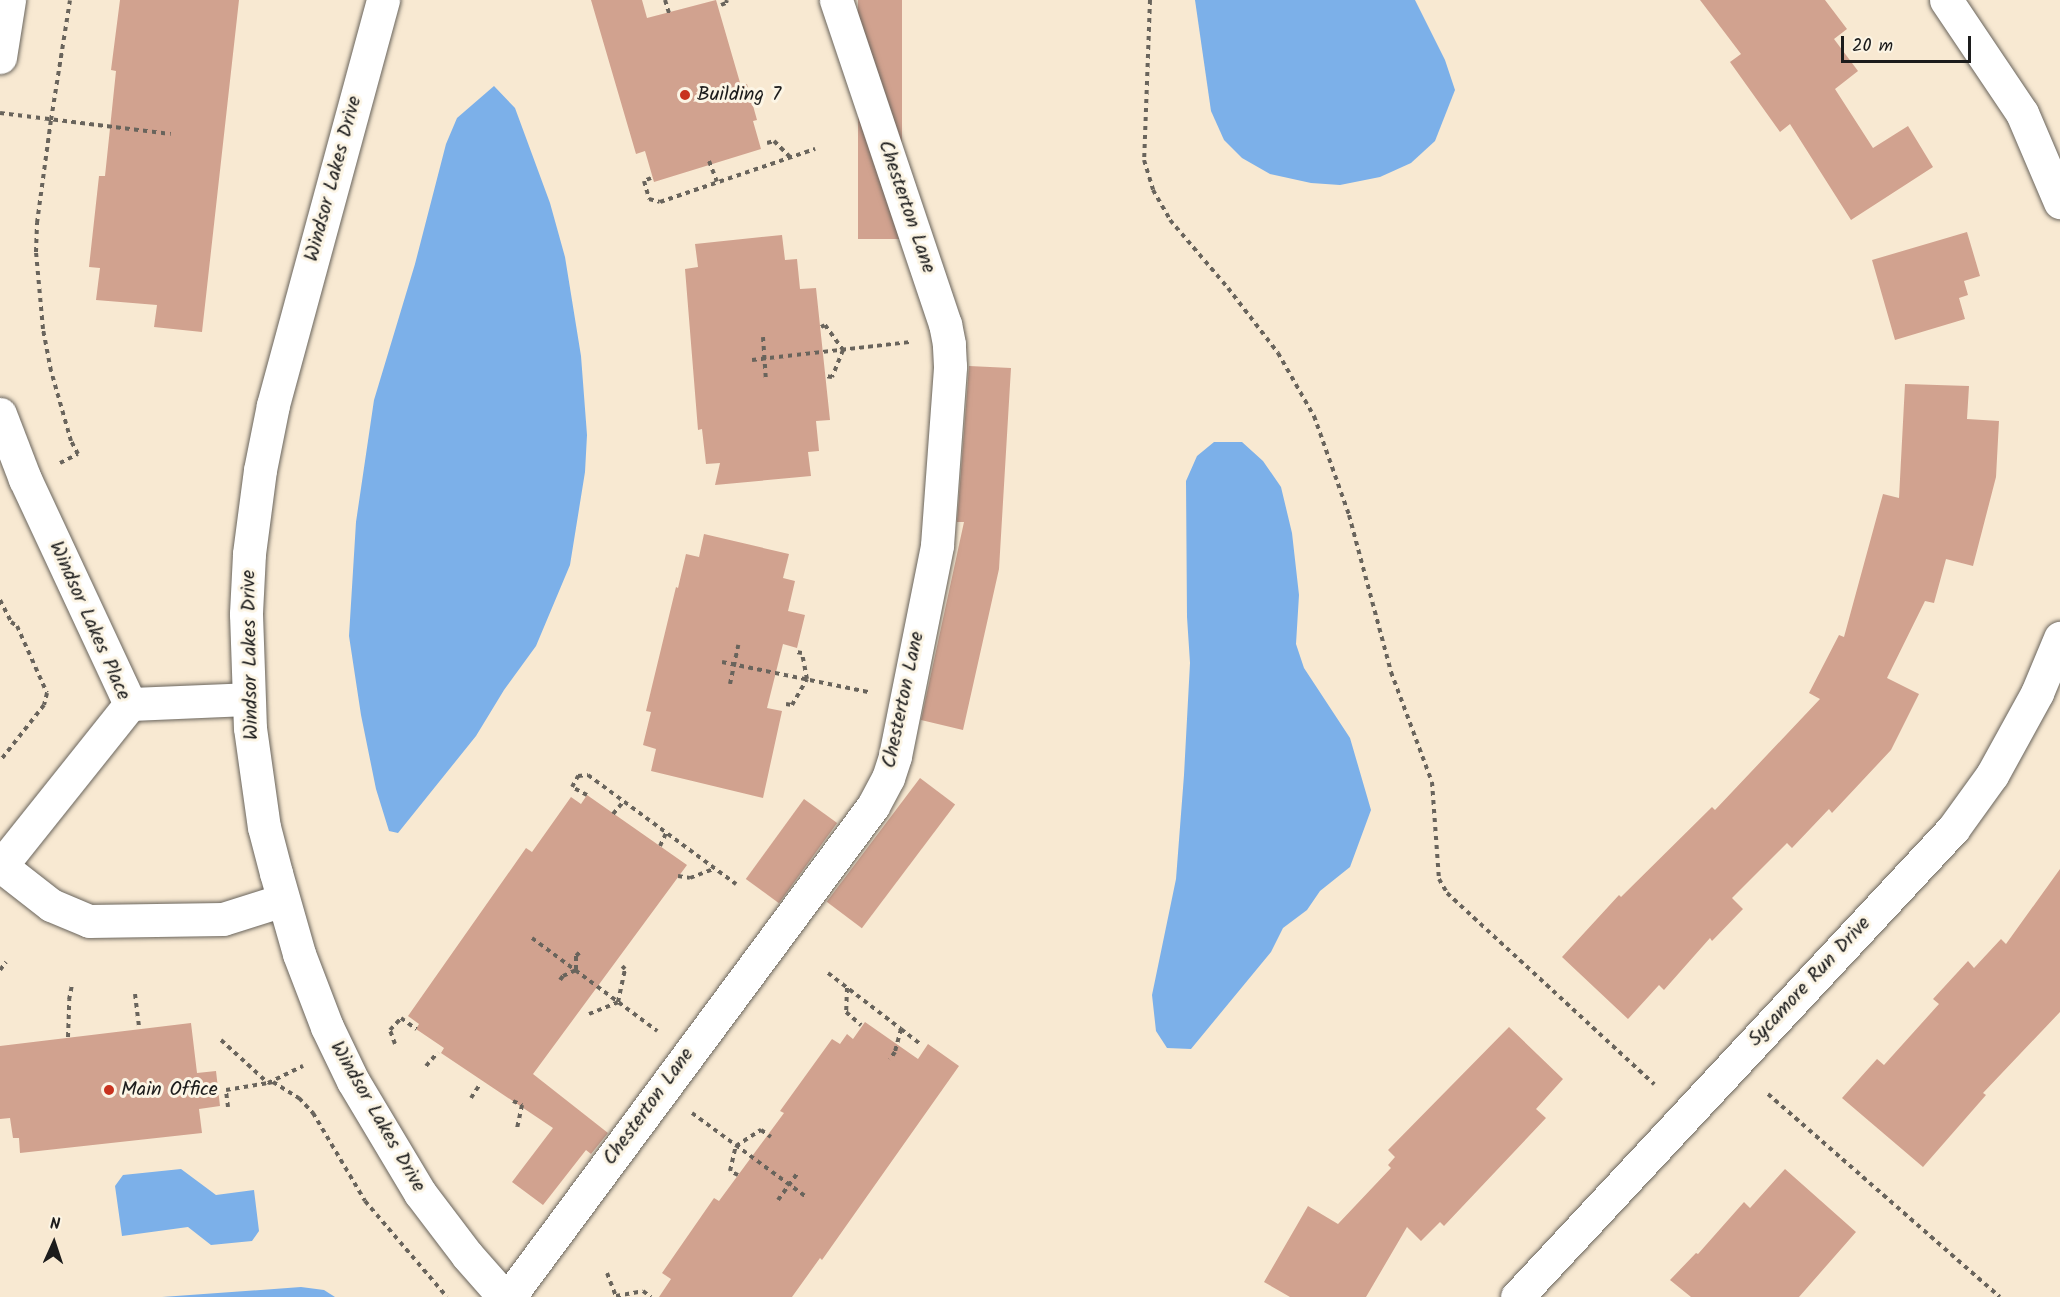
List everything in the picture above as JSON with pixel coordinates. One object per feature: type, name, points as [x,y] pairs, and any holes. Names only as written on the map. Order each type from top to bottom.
[{"type":"street","points":[[0,57],[9,0]]},
{"type":"street","name":"Windsor Lakes Drive","points":[[383,0],[267,428],[249,554],[246,614],[248,699],[264,827],[283,900],[307,974],[342,1058],[364,1101],[420,1193],[467,1255],[506,1297]]},
{"type":"street","name":"Chesterton Lane","points":[[506,1297],[873,806],[891,767],[937,545],[950,366],[948,338],[836,0]]},
{"type":"street","points":[[1946,0],[2004,82],[2022,113],[2060,202]]},
{"type":"street","name":"Windsor Lakes Place","points":[[0,414],[25,479],[130,704],[0,867]]},
{"type":"street","name":"Sycamore Run Drive","points":[[1517,1297],[1953,829],[1992,776],[2037,693],[2060,638]]},
{"type":"street","points":[[130,704],[248,699]]},
{"type":"street","points":[[0,867],[51,905],[89,921],[223,919],[283,900]]},
{"type":"path","points":[[25,479],[78,454],[68,431],[51,370],[39,289],[37,223],[70,0]]},
{"type":"path","points":[[665,0],[670,16]]},
{"type":"path","points":[[721,5],[727,0]]},
{"type":"path","points":[[1150,0],[1144,160],[1153,190],[1170,220],[1278,353],[1314,416],[1350,516],[1391,672],[1432,782],[1439,879],[1448,893],[1654,1083]]},
{"type":"path","points":[[0,113],[171,134]]},
{"type":"path","points":[[767,143],[774,141],[790,157]]},
{"type":"path","points":[[651,178],[644,181],[649,200],[660,201],[815,149]]},
{"type":"path","points":[[709,160],[717,182]]},
{"type":"path","points":[[820,327],[825,325],[843,350]]},
{"type":"path","points":[[763,338],[766,381]]},
{"type":"path","points":[[752,360],[948,338]]},
{"type":"path","points":[[825,376],[832,377],[843,350]]},
{"type":"path","points":[[0,600],[11,622],[16,626],[47,693],[44,705],[0,762]]},
{"type":"path","points":[[729,684],[738,645]]},
{"type":"path","points":[[786,704],[792,705],[807,679],[802,653],[796,652]]},
{"type":"path","points":[[722,662],[906,700]]},
{"type":"path","points":[[587,795],[572,787],[578,776],[588,775],[736,885]]},
{"type":"path","points":[[613,813],[624,801]]},
{"type":"path","points":[[660,846],[666,833]]},
{"type":"path","points":[[678,876],[690,879],[715,869]]},
{"type":"path","points":[[532,938],[688,1053]]},
{"type":"path","points":[[576,970],[576,956],[580,952]]},
{"type":"path","points":[[0,970],[6,962]]},
{"type":"path","points":[[618,1002],[625,969],[622,966]]},
{"type":"path","points":[[560,980],[563,976],[576,970]]},
{"type":"path","points":[[828,973],[920,1044]]},
{"type":"path","points":[[68,1037],[72,984]]},
{"type":"path","points":[[846,987],[846,1012],[861,1024]]},
{"type":"path","points":[[135,994],[139,1029]]},
{"type":"path","points":[[589,1014],[618,1002]]},
{"type":"path","points":[[395,1044],[390,1030],[401,1018],[416,1029]]},
{"type":"path","points":[[890,1059],[895,1052],[901,1029]]},
{"type":"path","points":[[221,1040],[270,1082],[299,1098],[313,1113],[365,1201],[447,1297]]},
{"type":"path","points":[[426,1066],[438,1052]]},
{"type":"path","points":[[228,1107],[226,1090],[270,1082],[306,1064],[342,1058]]},
{"type":"path","points":[[471,1098],[480,1084]]},
{"type":"path","points":[[661,1091],[805,1196]]},
{"type":"path","points":[[1768,1094],[2000,1297]]},
{"type":"path","points":[[513,1101],[522,1106],[517,1128]]},
{"type":"path","points":[[738,1175],[730,1172],[736,1146],[761,1130],[771,1137]]},
{"type":"path","points":[[778,1200],[798,1172]]},
{"type":"path","points":[[607,1273],[616,1297],[643,1291],[651,1297]]},
{"type":"water","points":[[1195,0],[1415,0],[1445,60],[1455,90],[1435,141],[1411,163],[1380,177],[1340,185],[1311,183],[1270,174],[1242,158],[1224,140],[1211,111]]},
{"type":"water","points":[[494,86],[515,108],[550,203],[565,257],[581,356],[587,435],[585,472],[570,565],[536,646],[504,690],[476,736],[398,833],[389,831],[376,789],[361,715],[349,636],[356,522],[374,400],[415,264],[446,144],[457,118]]},
{"type":"water","points":[[1214,442],[1242,442],[1263,461],[1281,487],[1292,533],[1299,595],[1296,644],[1304,668],[1350,738],[1371,810],[1350,867],[1320,891],[1307,910],[1283,928],[1271,952],[1191,1049],[1167,1048],[1156,1031],[1152,995],[1176,879],[1184,775],[1190,663],[1187,617],[1186,481],[1197,456]]},
{"type":"water","points":[[181,1169],[216,1195],[254,1190],[259,1231],[252,1241],[211,1245],[188,1227],[122,1236],[115,1186],[123,1175]]},
{"type":"water","points":[[301,1287],[324,1290],[335,1297],[162,1297]]},
{"type":"building","points":[[120,0],[239,0],[202,332],[154,327],[157,305],[96,300],[100,268],[89,267],[99,176],[105,176],[116,71],[111,70]]},
{"type":"building","name":"Building 7","points":[[591,0],[642,0],[647,18],[716,0],[741,86],[747,84],[757,120],[753,121],[761,149],[654,182],[645,151],[636,154]]},
{"type":"building","points":[[858,0],[902,0],[902,239],[858,239]]},
{"type":"building","points":[[1700,0],[1825,0],[1847,29],[1834,39],[1858,71],[1835,89],[1873,148],[1908,126],[1933,167],[1851,220],[1790,124],[1780,132],[1730,62],[1741,54]]},
{"type":"building","points":[[1967,232],[1980,276],[1964,281],[1968,295],[1959,298],[1965,319],[1895,340],[1872,260]]},
{"type":"building","points":[[782,235],[785,260],[797,259],[800,289],[816,288],[830,420],[816,421],[819,451],[808,452],[811,476],[715,485],[720,463],[706,464],[702,429],[698,430],[685,269],[698,267],[695,244]]},
{"type":"building","points":[[969,366],[1011,368],[999,569],[963,730],[921,720],[964,522],[957,522]]},
{"type":"building","points":[[1905,384],[1969,386],[1967,419],[1999,421],[1996,477],[1973,566],[1946,559],[1934,603],[1925,601],[1887,678],[1919,694],[1891,750],[1832,813],[1829,809],[1792,848],[1787,843],[1732,898],[1743,909],[1712,941],[1710,938],[1664,990],[1659,985],[1628,1019],[1562,957],[1619,895],[1621,897],[1712,807],[1715,810],[1820,699],[1809,693],[1839,635],[1844,637],[1883,494],[1899,498]]},
{"type":"building","points":[[704,534],[789,554],[783,578],[795,581],[788,611],[805,615],[797,648],[783,644],[767,708],[782,711],[763,798],[651,771],[656,749],[643,745],[651,712],[646,711],[676,587],[678,588],[686,554],[699,557]]},
{"type":"building","points":[[920,778],[955,804],[862,928],[827,902]]},
{"type":"building","points":[[587,795],[687,865],[533,1074],[608,1133],[591,1154],[586,1150],[543,1205],[512,1182],[553,1128],[441,1053],[444,1048],[416,1029],[419,1024],[408,1016],[526,848],[532,852],[571,797],[581,804]]},
{"type":"building","points":[[804,799],[837,823],[779,903],[746,879]]},
{"type":"building","points":[[2060,869],[2060,1012],[1983,1093],[1986,1095],[1923,1167],[1842,1098],[1877,1059],[1884,1065],[1939,1004],[1933,999],[1968,961],[1974,968],[2001,939],[2006,944]]},
{"type":"building","points":[[865,1022],[918,1059],[928,1044],[959,1066],[822,1260],[820,1258],[792,1297],[659,1297],[671,1279],[662,1273],[714,1198],[719,1201],[784,1113],[780,1111],[832,1039],[840,1044],[847,1034],[853,1039]]},
{"type":"building","name":"Main Office","points":[[191,1023],[197,1073],[216,1071],[220,1106],[199,1109],[202,1133],[20,1153],[19,1138],[13,1138],[10,1118],[0,1119],[0,1046]]},
{"type":"building","points":[[1509,1027],[1563,1079],[1536,1109],[1546,1118],[1444,1226],[1440,1222],[1421,1241],[1407,1227],[1366,1297],[1290,1297],[1264,1282],[1308,1206],[1338,1224],[1391,1168],[1388,1165],[1395,1157],[1388,1150]]},
{"type":"building","points":[[1785,1169],[1856,1232],[1799,1297],[1691,1297],[1670,1280],[1696,1253],[1698,1254],[1744,1202],[1750,1208]]},
{"type":"place","name":"Building 7","points":[[685,95]]},
{"type":"place","name":"Main Office","points":[[109,1090]]}]
